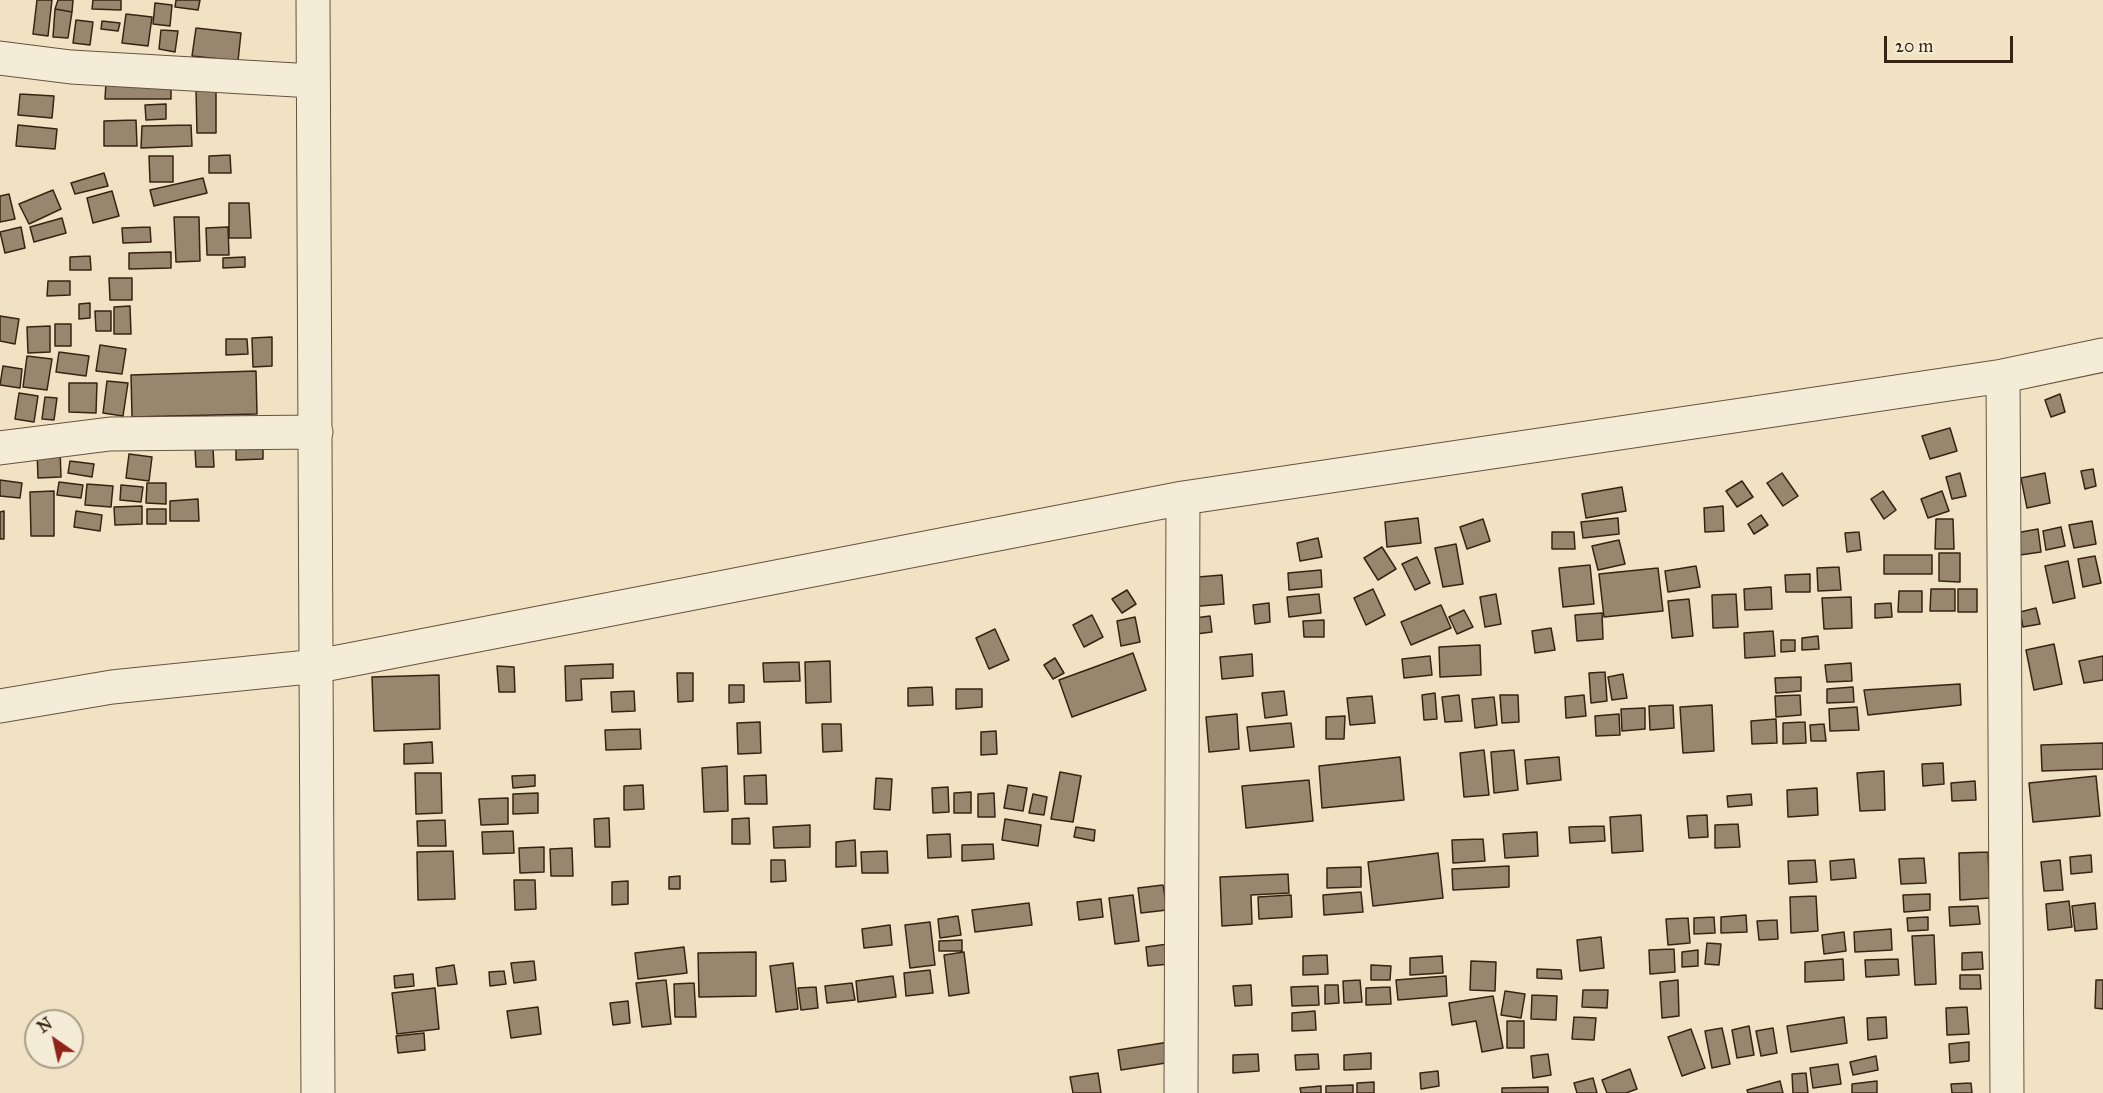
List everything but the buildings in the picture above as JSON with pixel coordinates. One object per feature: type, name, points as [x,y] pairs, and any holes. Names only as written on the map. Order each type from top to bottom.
[{"type":"street","points":[[313,0],[318,666],[318,1093]]},
{"type":"street","points":[[0,58],[72,67],[313,81]]},
{"type":"street","points":[[0,706],[111,687],[318,666],[1183,498],[2003,376],[2103,355]]},
{"type":"street","points":[[2003,376],[2007,1093]]},
{"type":"street","points":[[0,448],[110,434],[316,432]]},
{"type":"street","points":[[1180,1093],[1183,498]]}]
